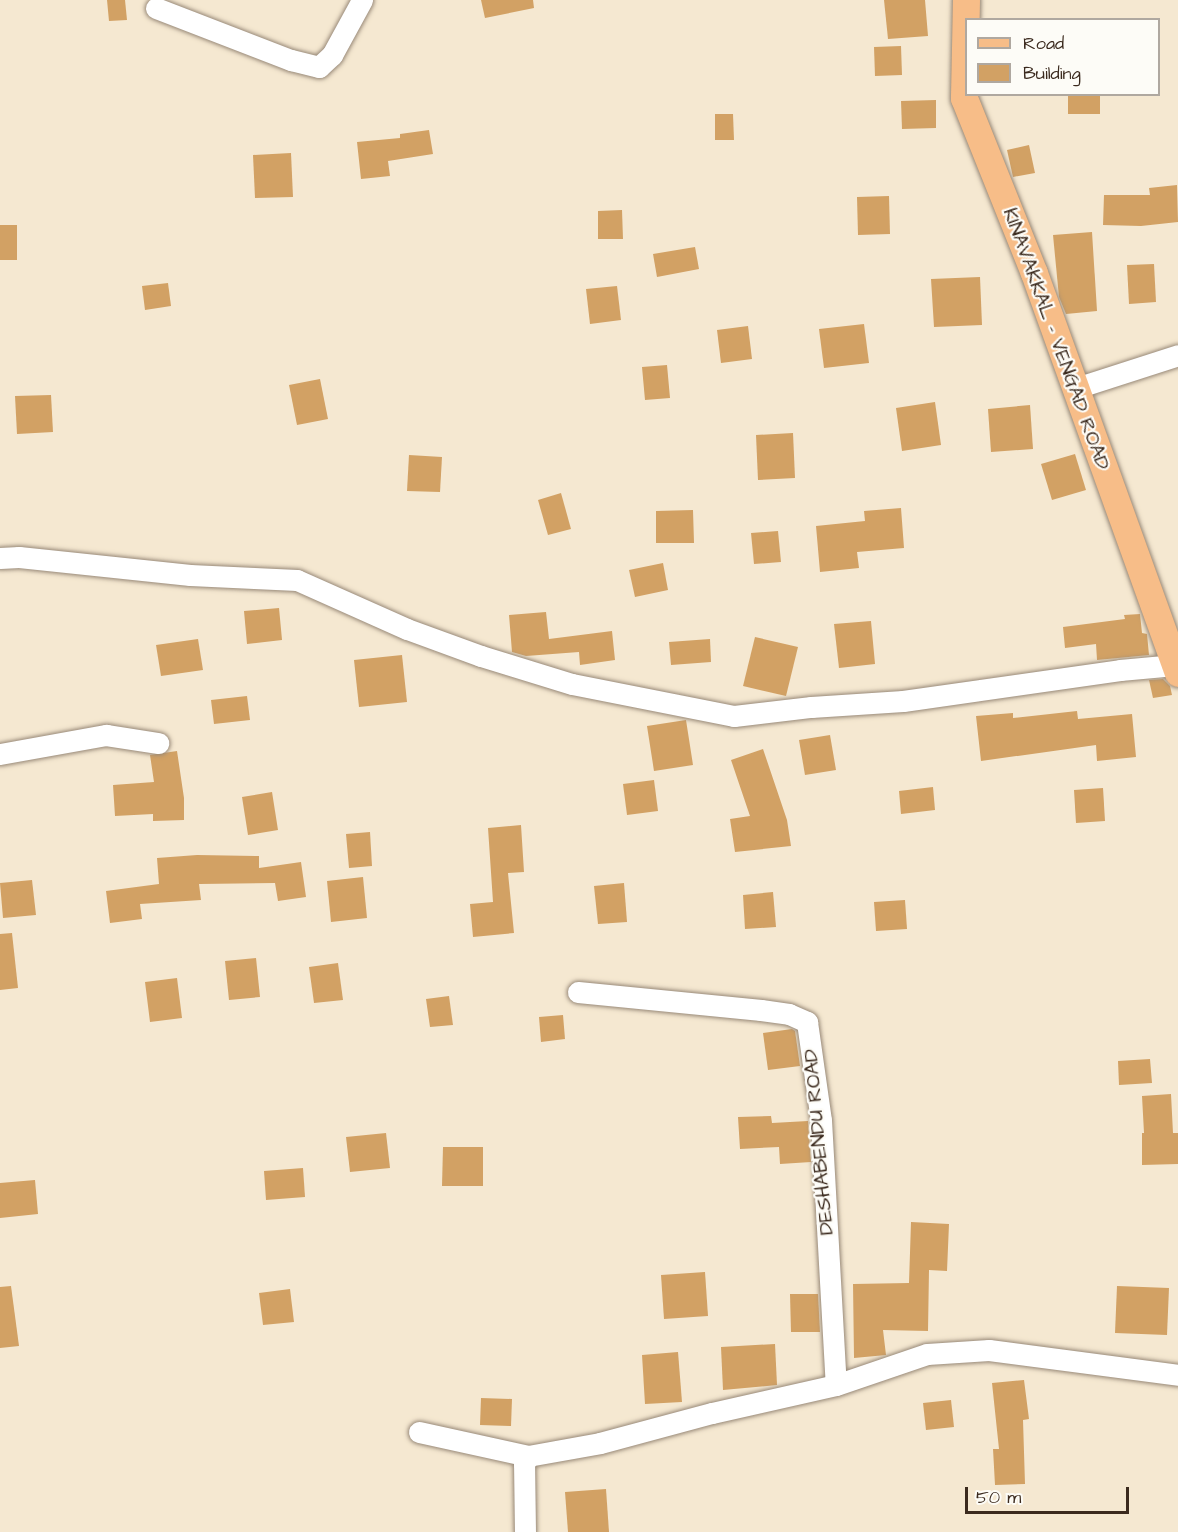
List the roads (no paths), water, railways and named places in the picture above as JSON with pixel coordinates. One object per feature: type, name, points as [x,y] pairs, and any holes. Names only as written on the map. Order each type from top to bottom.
[{"type":"main road","name":"KINAVAKKAL - VENGAD ROAD","points":[[966,0],[966,18]]},
{"type":"main road","name":"KINAVAKKAL - VENGAD ROAD","points":[[965,49],[964,98],[1034,273],[1177,669]]},
{"type":"street","points":[[156,8],[291,60],[319,67],[332,55],[362,0]]},
{"type":"street","points":[[1076,388],[1178,355]]},
{"type":"street","points":[[0,558],[19,556],[190,575],[297,580],[407,629],[481,656],[572,684],[734,716],[811,706],[903,701],[1120,670],[1177,669]]},
{"type":"street","points":[[0,754],[106,735],[158,743]]},
{"type":"street","name":"DESHABENDU ROAD","points":[[578,992],[761,1010],[789,1014],[807,1022],[821,1120],[836,1385]]},
{"type":"street","points":[[419,1432],[528,1456],[600,1443],[712,1413],[836,1385],[927,1354],[989,1350],[1178,1375]]},
{"type":"street","points":[[525,1532],[524,1464],[528,1456]]}]
